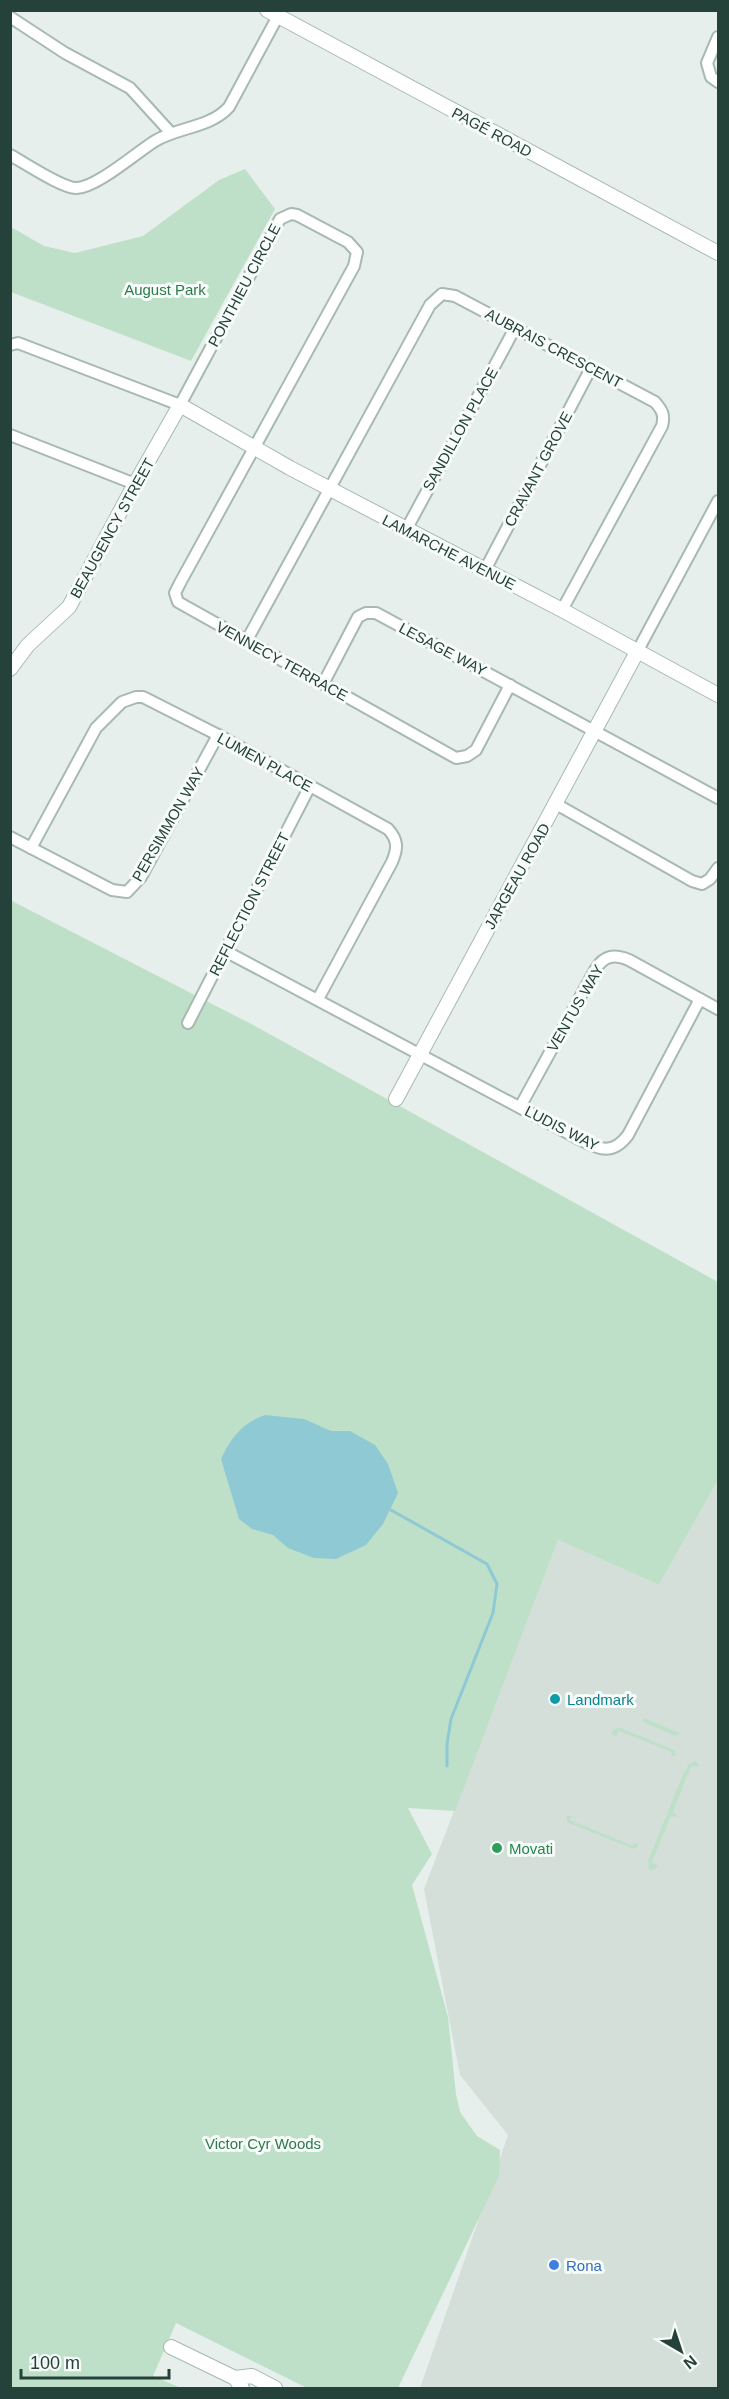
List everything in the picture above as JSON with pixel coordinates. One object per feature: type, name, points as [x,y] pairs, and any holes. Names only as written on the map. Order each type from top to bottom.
[{"type":"street","points":[[10,155],[66,186],[79,188],[92,184],[170,132],[212,120],[223,114],[229,107],[272,13]]},
{"type":"street","name":"PAGÉ ROAD","points":[[272,13],[718,253]]},
{"type":"street","points":[[10,17],[65,53],[130,88],[170,132]]},
{"type":"street","points":[[718,37],[707,63],[711,77],[718,82]]},
{"type":"street","name":"PONTHIEU CIRCLE","points":[[180,405],[280,219],[297,214],[348,242],[357,252],[354,266],[254,448]]},
{"type":"street","name":"AUBRAIS CRESCENT","points":[[329,489],[435,298],[442,294],[454,296],[655,402],[662,409],[664,418],[562,610]]},
{"type":"street","name":"SANDILLON PLACE","points":[[406,530],[515,328]]},
{"type":"street","points":[[10,345],[18,343],[180,405]]},
{"type":"street","name":"CRAVANT GROVE","points":[[484,570],[591,368]]},
{"type":"street","name":"LAMARCHE AVENUE","points":[[180,405],[329,489],[717,692]]},
{"type":"street","name":"BEAUGENCY STREET","points":[[10,669],[28,645],[69,607],[180,405]]},
{"type":"street","points":[[10,435],[135,484]]},
{"type":"street","name":"VENNECY TERRACE","points":[[254,448],[175,593],[178,602],[456,758],[467,756],[476,750],[510,684]]},
{"type":"street","points":[[247,640],[329,489]]},
{"type":"street","points":[[637,652],[718,501]]},
{"type":"street","name":"LESAGE WAY","points":[[323,684],[358,617],[366,613],[376,613],[718,798]]},
{"type":"street","name":"JARGEAU ROAD","points":[[396,1098],[637,652]]},
{"type":"street","name":"LUMEN PLACE","points":[[31,848],[96,728],[122,702],[129,698],[143,697],[218,735],[388,829],[397,842],[397,850],[392,862],[318,999]]},
{"type":"street","name":"PERSIMMON WAY","points":[[10,837],[112,890],[127,892],[141,877],[218,735]]},
{"type":"street","name":"REFLECTION STREET","points":[[188,1023],[310,786]]},
{"type":"street","points":[[556,804],[692,881],[702,884],[710,879],[718,868]]},
{"type":"street","name":"LUDIS WAY","points":[[225,951],[596,1148],[607,1150],[616,1147],[630,1132],[700,999]]},
{"type":"street","name":"VENTUS WAY","points":[[520,1107],[595,970],[605,958],[615,956],[626,958],[718,1009]]},
{"type":"street","points":[[171,2347],[238,2383],[252,2376],[275,2388]]},
{"type":"shaded area","points":[[718,1480],[718,2388],[420,2388],[508,2135],[460,2075],[424,1889],[558,1540],[659,1585]]},
{"type":"green space","name":"August Park","points":[[245,169],[275,209],[191,361],[11,292],[11,227],[44,246],[75,253],[143,236],[219,180]]},
{"type":"green space","name":"Victor Cyr Woods","points":[[10,900],[255,1026],[718,1282],[718,1480],[659,1585],[558,1540],[455,1811],[408,1808],[432,1854],[412,1885],[448,2017],[460,2112],[477,2136],[500,2150],[499,2176],[398,2388],[307,2388],[176,2323],[153,2376],[181,2388],[11,2388]]},
{"type":"green space","points":[[644,1718],[680,1733],[676,1736],[643,1722]]},
{"type":"green space","points":[[621,1728],[674,1750],[676,1756],[671,1756],[672,1752],[619,1731],[616,1737],[611,1734],[614,1729]]},
{"type":"green space","points":[[696,1761],[699,1767],[691,1766],[673,1812],[679,1817],[671,1816],[652,1862],[659,1866],[649,1870],[648,1861],[684,1772],[688,1768],[687,1765]]},
{"type":"green space","points":[[567,1815],[571,1816],[570,1820],[633,1846],[635,1843],[639,1844],[634,1849],[569,1823]]},
{"type":"water","points":[[265,1415],[304,1419],[331,1431],[350,1431],[375,1445],[388,1464],[398,1493],[383,1524],[366,1545],[336,1559],[314,1558],[288,1548],[273,1535],[252,1529],[239,1519],[221,1459],[238,1432],[250,1422]]},
{"type":"waterway","points":[[391,1510],[487,1564],[497,1584],[493,1613],[451,1719],[447,1744],[447,1766]]},
{"type":"place","name":"Landmark","points":[[555,1699]]},
{"type":"place","name":"Movati","points":[[497,1848]]},
{"type":"place","name":"Rona","points":[[554,2265]]}]
